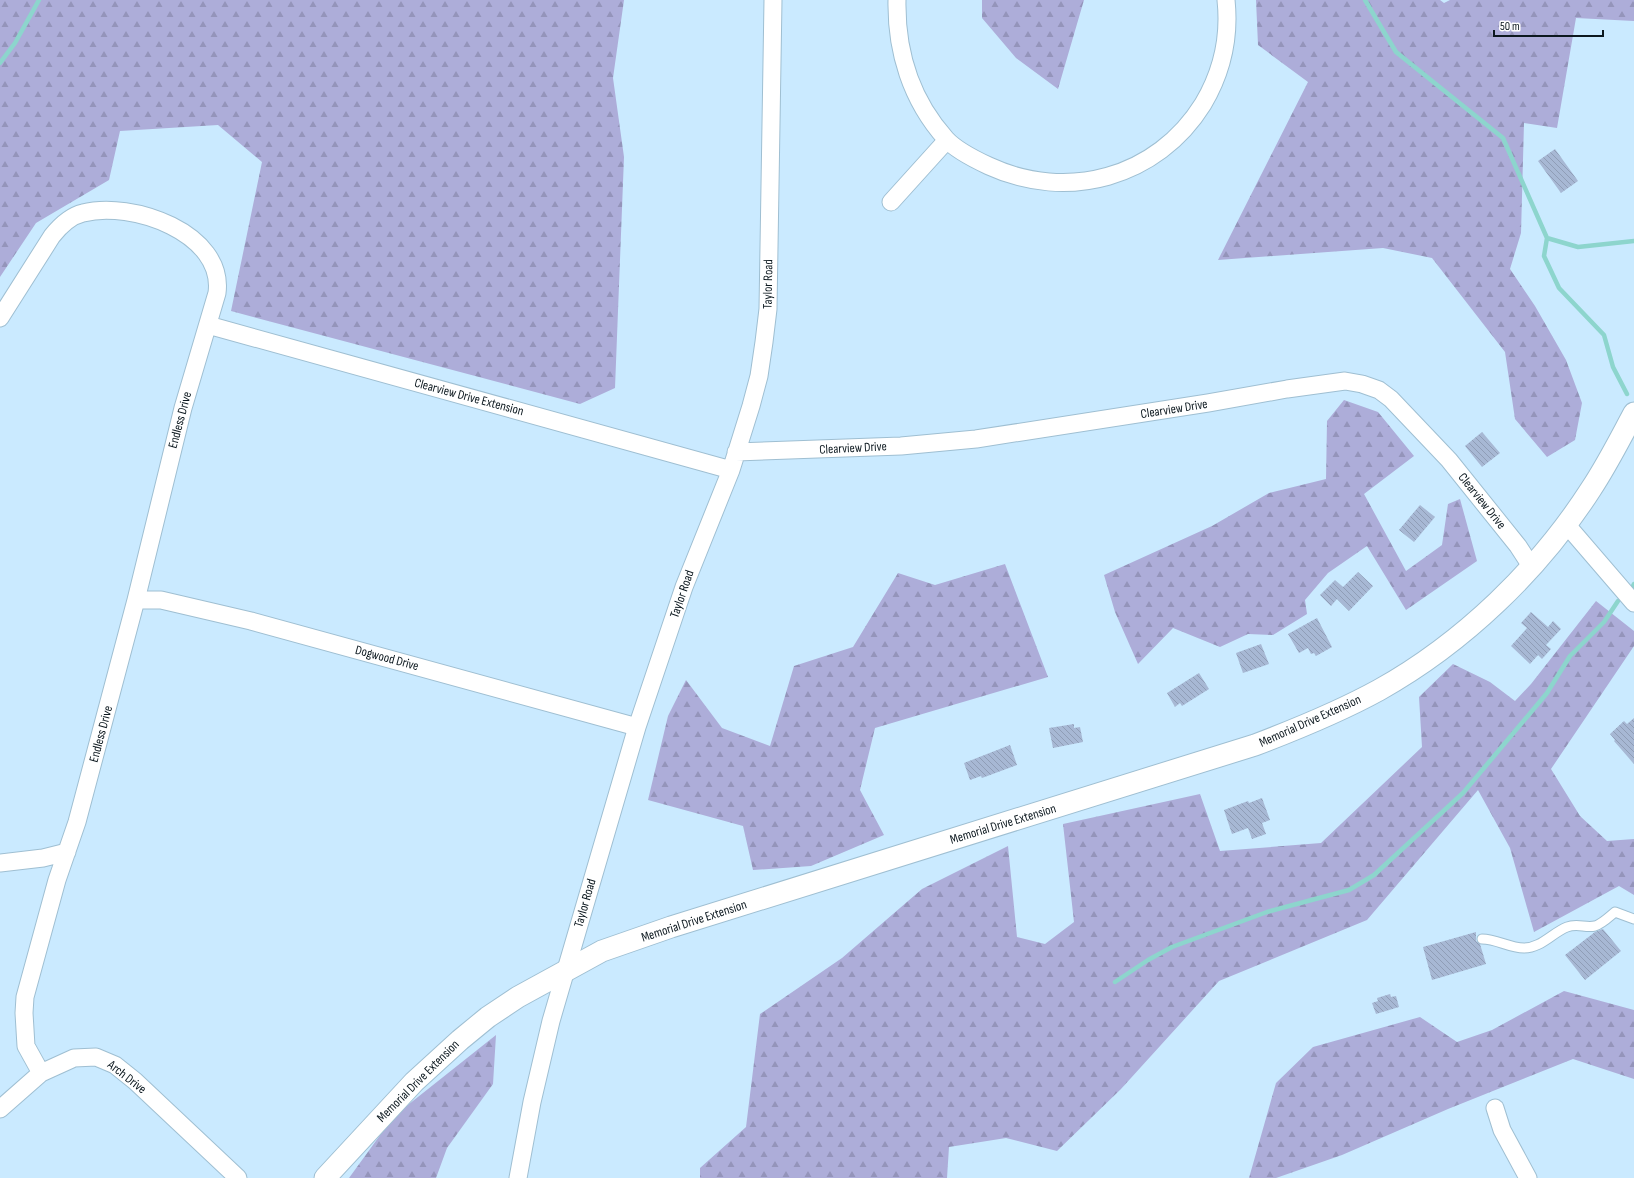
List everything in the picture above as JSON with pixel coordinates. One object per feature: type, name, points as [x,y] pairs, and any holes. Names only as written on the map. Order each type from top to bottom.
[{"type":"street","name":"Taylor Road","points":[[518,1178],[535,1087],[551,1020],[637,727],[686,580],[730,470],[759,376],[767,318],[773,0]]},
{"type":"street","points":[[897,0],[898,35],[904,65],[909,80],[927,114],[947,140],[971,157],[1002,172],[1023,179],[1044,183],[1064,184],[1106,178],[1125,171],[1163,149],[1181,133],[1194,118],[1209,93],[1219,70],[1226,45],[1226,0]]},
{"type":"street","points":[[891,202],[947,140]]},
{"type":"street","name":"Endless Drive","points":[[0,318],[52,236],[60,226],[72,217],[82,213],[101,210],[132,212],[161,220],[183,232],[204,252],[215,268],[218,284],[208,325],[182,408],[136,600],[77,822],[57,880],[25,997],[24,1013],[26,1046],[41,1073]]},
{"type":"street","name":"Clearview Drive Extension","points":[[208,325],[730,470]]},
{"type":"street","name":"Clearview Drive","points":[[736,452],[901,446],[976,439],[1208,403],[1287,388],[1345,381],[1362,384],[1379,390],[1391,399],[1449,460],[1518,546],[1531,566]]},
{"type":"street","name":"Memorial Drive Extension","points":[[325,1178],[414,1082],[460,1040],[518,997],[602,951],[671,927],[1255,746],[1343,709],[1380,689],[1430,658],[1487,612],[1514,586],[1548,547],[1590,490],[1616,448],[1634,413]]},
{"type":"street","points":[[1566,524],[1634,603]]},
{"type":"street","name":"Dogwood Drive","points":[[136,600],[161,600],[251,621],[637,727]]},
{"type":"street","points":[[0,863],[43,858],[67,852]]},
{"type":"street","name":"Arch Drive","points":[[0,1109],[41,1073],[74,1058],[96,1057],[115,1065],[135,1081],[238,1178]]},
{"type":"street","points":[[1495,1108],[1502,1130],[1528,1178]]},
{"type":"lane","points":[[1482,939],[1489,939],[1514,947],[1530,948],[1567,927],[1579,925],[1596,926],[1615,912],[1634,919]]},
{"type":"green space","points":[[0,0],[624,0],[613,78],[624,157],[615,388],[580,404],[231,311],[262,162],[218,125],[120,131],[109,180],[36,223],[0,277]]},
{"type":"green space","points":[[982,0],[1084,0],[1058,89],[1016,58],[982,18]]},
{"type":"green space","points":[[1256,0],[1440,0],[1444,3],[1450,0],[1634,0],[1634,21],[1576,18],[1557,128],[1524,123],[1521,233],[1510,269],[1535,306],[1566,360],[1582,403],[1575,440],[1547,457],[1515,419],[1505,352],[1432,258],[1383,248],[1218,260],[1308,82],[1258,45]]},
{"type":"green space","points":[[1344,400],[1378,412],[1414,456],[1364,494],[1406,571],[1442,545],[1448,504],[1460,499],[1477,561],[1406,610],[1367,546],[1328,573],[1305,600],[1307,614],[1273,635],[1248,634],[1220,647],[1173,628],[1138,664],[1115,612],[1104,575],[1212,526],[1269,493],[1326,479],[1327,421]]},
{"type":"green space","points":[[1005,564],[1048,677],[875,728],[860,790],[884,835],[811,866],[753,870],[743,826],[648,800],[668,716],[686,680],[722,728],[770,746],[794,666],[853,647],[898,573],[935,585]]},
{"type":"green space","points":[[1596,601],[1634,631],[1634,646],[1551,769],[1580,816],[1607,841],[1634,839],[1634,895],[1619,886],[1534,932],[1510,848],[1478,790],[1367,920],[1219,981],[1121,1089],[1057,1151],[1006,1138],[949,1147],[947,1178],[700,1178],[700,1168],[746,1127],[760,1014],[842,958],[922,889],[1008,846],[1017,937],[1045,944],[1074,922],[1063,824],[1200,794],[1220,851],[1321,843],[1422,747],[1419,697],[1453,664],[1490,682],[1515,701],[1531,684]]},
{"type":"green space","points":[[1564,991],[1634,1010],[1634,1079],[1573,1059],[1448,1109],[1342,1155],[1276,1178],[1249,1178],[1276,1083],[1313,1047],[1420,1017],[1457,1042],[1492,1030]]},
{"type":"green space","points":[[496,1035],[493,1084],[447,1148],[436,1178],[349,1178],[394,1116]]},
{"type":"building","points":[[1555,149],[1578,181],[1561,193],[1538,161]]},
{"type":"building","points":[[1482,432],[1500,453],[1482,467],[1465,446]]},
{"type":"building","points":[[1420,505],[1435,517],[1414,542],[1399,530]]},
{"type":"building","points":[[1358,572],[1373,586],[1349,611],[1337,599],[1331,606],[1320,595],[1335,580],[1343,587]]},
{"type":"building","points":[[1531,612],[1548,627],[1553,621],[1561,629],[1546,645],[1551,649],[1542,659],[1538,655],[1530,664],[1511,646],[1527,628],[1521,623]]},
{"type":"building","points":[[1317,618],[1332,647],[1316,656],[1314,653],[1311,654],[1308,648],[1299,653],[1288,634]]},
{"type":"building","points":[[1261,644],[1269,664],[1243,673],[1236,653]]},
{"type":"building","points":[[1199,673],[1209,689],[1182,706],[1180,703],[1175,707],[1167,693]]},
{"type":"building","points":[[1634,718],[1634,764],[1614,741],[1615,740],[1610,734],[1624,721],[1627,724]]},
{"type":"building","points":[[1074,724],[1074,728],[1080,727],[1083,742],[1053,748],[1049,728]]},
{"type":"building","points":[[1010,745],[1017,765],[982,778],[981,776],[970,780],[964,763]]},
{"type":"building","points":[[1262,798],[1270,820],[1262,823],[1266,834],[1252,839],[1248,828],[1232,834],[1224,810],[1248,801],[1249,803]]},
{"type":"building","points":[[1603,929],[1621,951],[1585,980],[1565,955],[1595,932]]},
{"type":"building","points":[[1476,932],[1476,941],[1480,944],[1486,964],[1432,980],[1423,947]]},
{"type":"building","points":[[1390,994],[1391,997],[1396,996],[1399,1007],[1376,1014],[1372,1003],[1378,1001],[1377,998]]},
{"type":"waterway","points":[[0,63],[15,43],[39,0]]},
{"type":"waterway","points":[[1365,0],[1396,52],[1503,138],[1547,238],[1544,256],[1559,288],[1604,335],[1613,367],[1627,394]]},
{"type":"waterway","points":[[1547,238],[1578,247],[1634,241]]},
{"type":"waterway","points":[[1115,982],[1148,960],[1172,947],[1267,912],[1349,890],[1374,875],[1463,793],[1547,693],[1570,656],[1604,622],[1618,601]]}]
